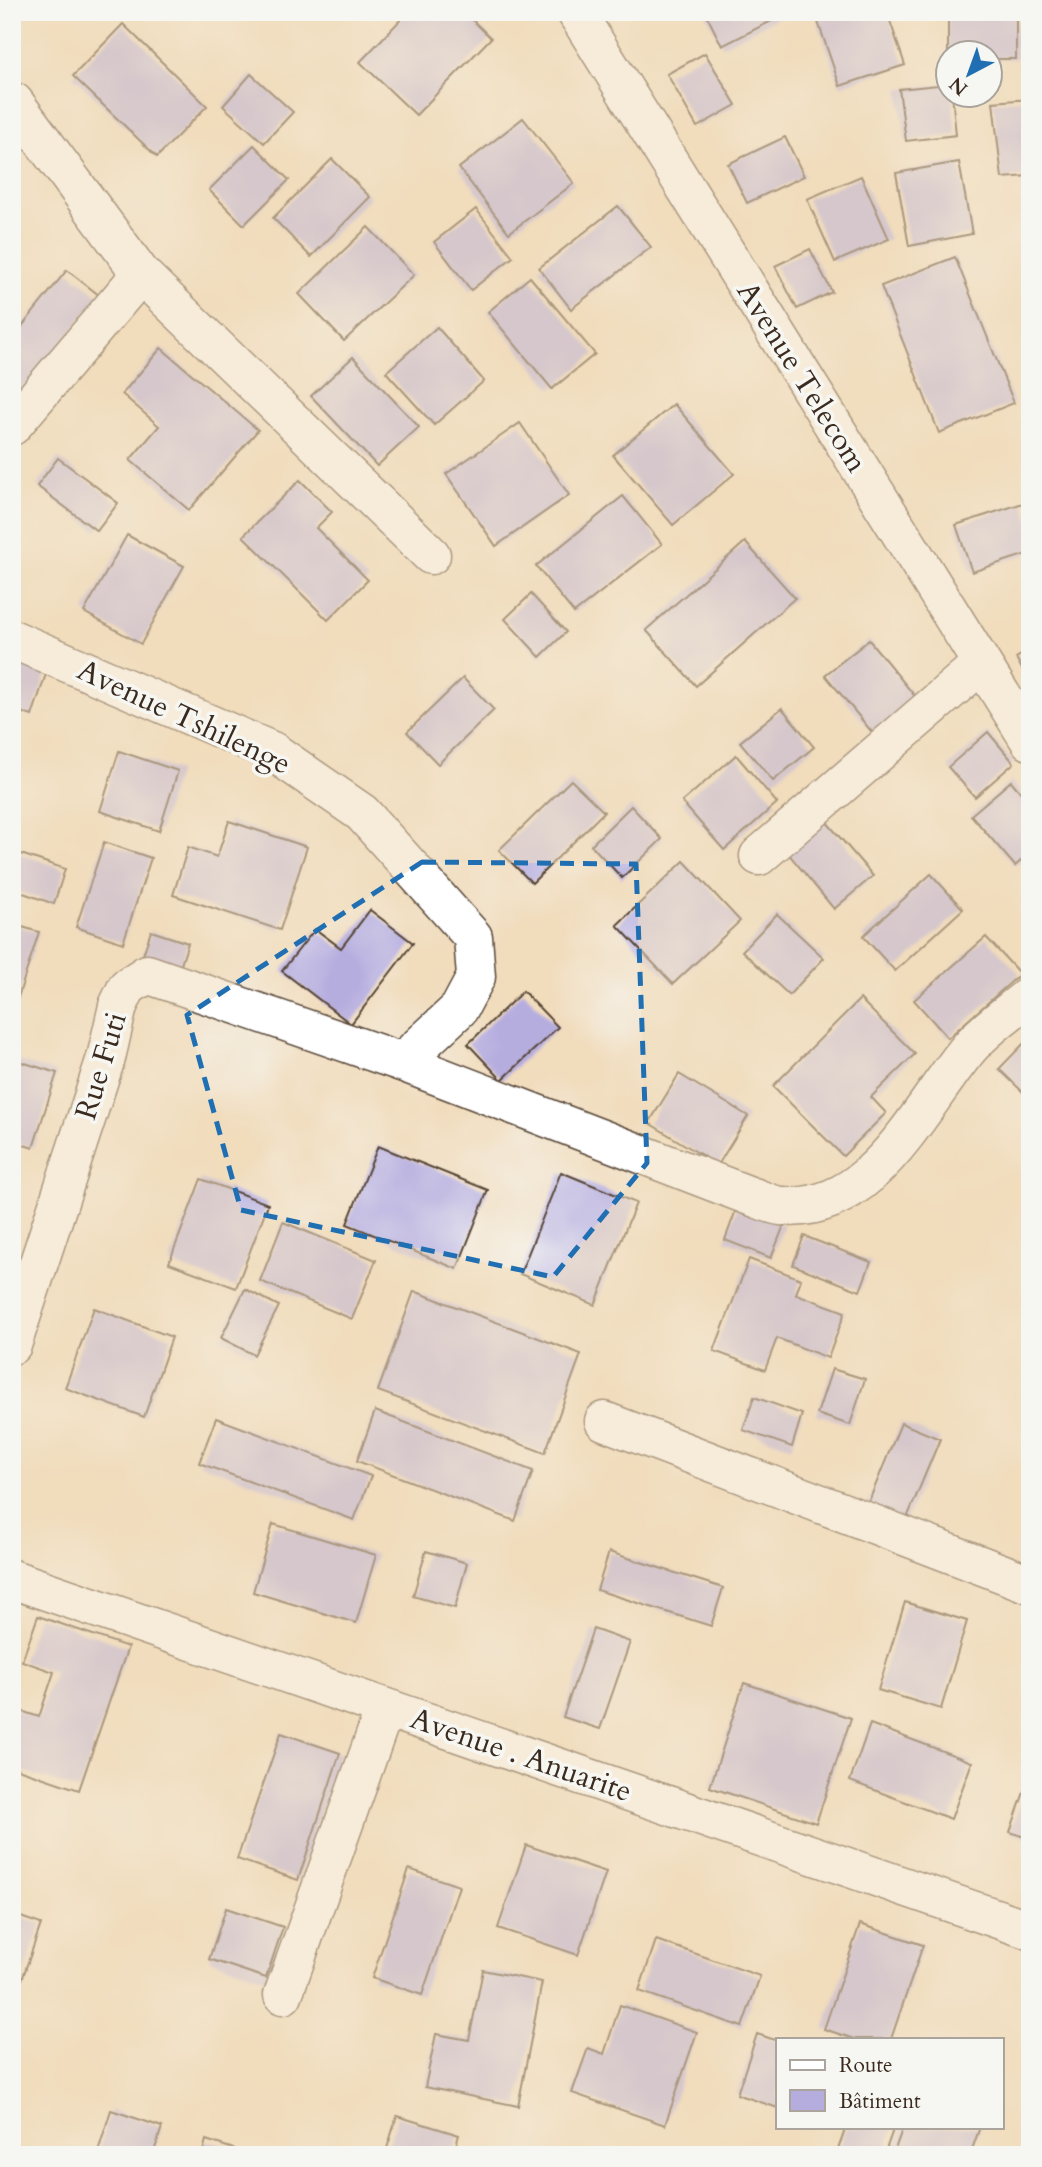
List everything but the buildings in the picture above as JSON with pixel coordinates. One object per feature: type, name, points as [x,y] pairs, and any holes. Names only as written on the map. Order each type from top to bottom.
[{"type":"street","name":"Avenue Telecom","points":[[576,12],[980,665],[1030,741]]},
{"type":"street","points":[[13,102],[142,274],[431,555]]},
{"type":"street","points":[[12,426],[142,274]]},
{"type":"street","name":"Avenue Tshilenge","points":[[12,639],[272,751],[362,813],[473,937],[476,977],[459,1009],[401,1062]]},
{"type":"street","points":[[759,856],[980,665]]},
{"type":"street","name":"Rue Futi","points":[[12,1345],[106,1058],[118,1006],[127,987],[146,974],[401,1062]]},
{"type":"street","points":[[401,1062],[750,1196],[781,1206],[822,1203],[848,1191],[867,1178],[917,1119],[970,1046],[1030,995]]},
{"type":"street","points":[[604,1422],[1030,1584]]},
{"type":"street","name":"Avenue . Anuarite","points":[[12,1579],[1030,1930]]},
{"type":"street","points":[[283,1995],[385,1708]]},
{"type":"highlighted area","points":[[422,862],[636,864],[647,1163],[553,1277],[241,1210],[187,1015]]}]
